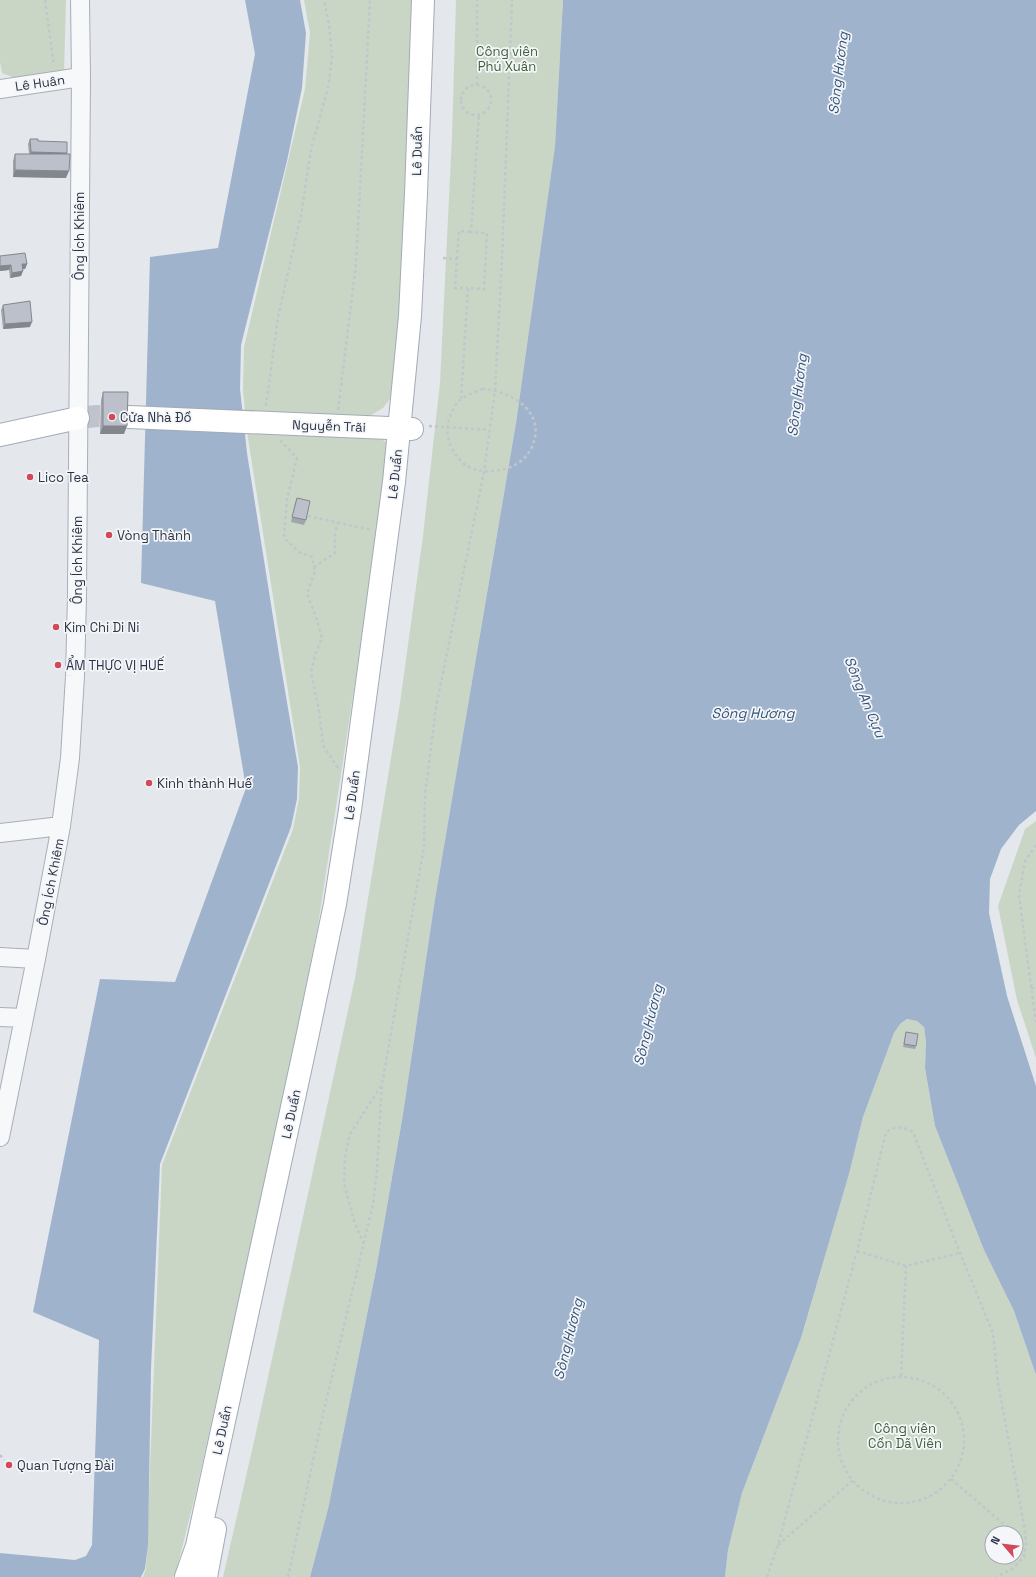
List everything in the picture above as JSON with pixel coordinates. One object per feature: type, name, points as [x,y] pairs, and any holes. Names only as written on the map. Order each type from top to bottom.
[{"type":"main road","name":"Lê Duẩn","points":[[186,1577],[197,1546],[308,1038],[335,904],[356,763],[394,482],[414,428],[411,293],[416,194],[422,0]]},
{"type":"main road","name":"Lê Duẩn","points":[[206,1577],[213,1536],[324,1025],[351,884],[378,707],[414,428],[426,242],[436,0]]},
{"type":"main road","points":[[0,435],[78,418]]},
{"type":"main road","name":"Nguyễn Trãi","points":[[129,418],[414,428]]},
{"type":"street","name":"Ông Ích Khiêm","points":[[0,1137],[61,826],[70,758],[75,676],[81,77],[80,0]]},
{"type":"street","name":"Lê Huân","points":[[0,89],[81,77]]},
{"type":"street","points":[[0,833],[61,826]]},
{"type":"street","points":[[0,957],[36,959]]},
{"type":"street","points":[[0,1017],[24,1018]]},
{"type":"path","points":[[45,0],[54,66]]},
{"type":"path","points":[[265,411],[278,317],[301,215],[311,149],[328,88],[332,58],[329,24],[324,0]]},
{"type":"path","points":[[337,411],[356,264],[370,0]]},
{"type":"path","points":[[477,0],[477,85]]},
{"type":"path","points":[[288,1577],[322,1414],[373,1204],[377,1170],[382,1084],[424,847],[426,794],[436,707],[484,472],[495,390],[502,259],[512,0]]},
{"type":"path","points":[[477,85],[482,86],[489,92],[491,101],[487,110],[479,114],[469,113],[461,101],[462,96],[467,88],[477,85]]},
{"type":"path","points":[[471,232],[479,114]]},
{"type":"path","points":[[459,232],[487,234],[484,289],[455,288],[457,259],[459,232]]},
{"type":"path","points":[[443,258],[457,259]]},
{"type":"path","points":[[460,399],[482,389],[495,390],[507,394],[524,404],[532,418],[536,432],[532,448],[520,463],[512,468],[492,472],[484,472],[468,467],[455,455],[448,439],[447,428],[449,417],[460,399],[468,288]]},
{"type":"path","points":[[414,428],[489,430]]},
{"type":"path","points":[[276,436],[298,458],[287,498],[284,538],[299,552],[312,556],[315,571],[307,594],[322,638],[315,655],[311,673],[319,710],[324,745],[339,770]]},
{"type":"path","points":[[308,516],[378,531]]},
{"type":"path","points":[[314,567],[335,553],[335,534],[338,523]]},
{"type":"path","points":[[1036,845],[1025,861],[1019,896],[1036,1022]]},
{"type":"path","points":[[364,1245],[354,1221],[344,1183],[345,1157],[350,1134],[382,1084]]},
{"type":"path","points":[[767,1577],[778,1545],[857,1251],[886,1132],[891,1128],[898,1126],[913,1132],[993,1333],[998,1383],[1026,1543],[1024,1557],[1012,1569],[996,1577]]},
{"type":"path","points":[[857,1251],[906,1266],[960,1253]]},
{"type":"path","points":[[901,1376],[906,1266]]},
{"type":"path","points":[[901,1376],[912,1377],[932,1384],[948,1397],[960,1414],[964,1435],[962,1456],[951,1479],[939,1490],[921,1500],[900,1503],[880,1499],[862,1489],[852,1481],[840,1454],[839,1434],[844,1414],[855,1396],[872,1384],[892,1377],[901,1376]]},
{"type":"path","points":[[0,1455],[4,1460]]},
{"type":"path","points":[[951,1479],[1005,1525]]},
{"type":"path","points":[[778,1545],[852,1481]]},
{"type":"green space","points":[[0,0],[66,0],[64,74],[20,80],[2,73],[0,62]]},
{"type":"green space","points":[[304,0],[415,0],[397,390],[383,408],[365,419],[245,412],[243,390],[244,347],[305,89],[310,33]]},
{"type":"green space","name":"Công viên Phú Xuân","points":[[456,0],[563,0],[555,146],[516,423],[435,899],[403,1114],[376,1270],[328,1509],[310,1577],[223,1577],[355,978],[400,703],[423,536],[440,383],[452,136]]},
{"type":"green space","points":[[247,432],[372,434],[386,442],[389,459],[318,925],[284,1097],[196,1492],[176,1572],[173,1577],[143,1577],[146,1569],[162,1165],[293,829],[299,798],[300,767]]},
{"type":"green space","points":[[1036,821],[1036,1058],[1017,1000],[998,906],[1025,829]]},
{"type":"green space","name":"Công viên Cồn Dã Viên","points":[[908,1019],[917,1021],[924,1027],[926,1042],[925,1068],[935,1126],[984,1250],[1014,1311],[1036,1375],[1036,1577],[725,1577],[728,1550],[742,1493],[801,1338],[849,1174],[863,1117],[894,1033],[900,1024]]},
{"type":"water","points":[[245,0],[300,0],[306,33],[302,88],[287,161],[241,345],[240,389],[247,453],[298,767],[297,799],[291,827],[160,1164],[151,1370],[148,1544],[145,1569],[141,1577],[0,1577],[0,1553],[75,1560],[86,1556],[92,1545],[99,1340],[33,1312],[100,979],[175,982],[246,788],[215,601],[141,583],[150,257],[218,248],[255,54]]},
{"type":"water","name":"Sông Hương","points":[[563,0],[1036,0],[1036,811],[1019,825],[1001,849],[990,879],[989,913],[1007,996],[1036,1086],[1036,1375],[1014,1311],[984,1250],[935,1126],[925,1068],[926,1042],[924,1027],[917,1021],[907,1019],[900,1024],[894,1033],[863,1117],[849,1174],[801,1338],[742,1493],[728,1550],[725,1577],[310,1577],[328,1509],[376,1270],[403,1114],[435,899],[516,423],[555,146]]},
{"type":"building","points":[[30,139],[38,139],[38,141],[67,142],[67,153],[31,152]]},
{"type":"building","points":[[15,154],[70,154],[69,171],[15,170]]},
{"type":"building","points":[[25,253],[27,264],[22,264],[23,271],[12,273],[11,265],[0,266],[0,256]]},
{"type":"building","points":[[30,301],[32,322],[5,324],[3,305]]},
{"type":"building","name":"Cửa Nhà Đồ","points":[[103,392],[128,392],[127,426],[103,426]]},
{"type":"building","points":[[297,498],[310,501],[306,520],[292,517]]},
{"type":"building","points":[[906,1032],[918,1034],[916,1046],[904,1044]]},
{"type":"tunnel","points":[[78,418],[97,416],[129,417]]},
{"type":"place","name":"Cửa Nhà Đồ","points":[[112,417]]},
{"type":"place","name":"Lico Tea","points":[[30,477]]},
{"type":"place","name":"Vòng Thành","points":[[109,535]]},
{"type":"place","name":"Kim Chi Di Ni","points":[[56,627]]},
{"type":"place","name":"ẨM THỰC VỊ HUẾ","points":[[58,665]]},
{"type":"place","name":"Kinh thành Huế","points":[[149,783]]},
{"type":"place","name":"Quan Tượng Đài","points":[[9,1465]]},
{"type":"water label","name":"Sông An Cựu","points":[[865,697]]}]
